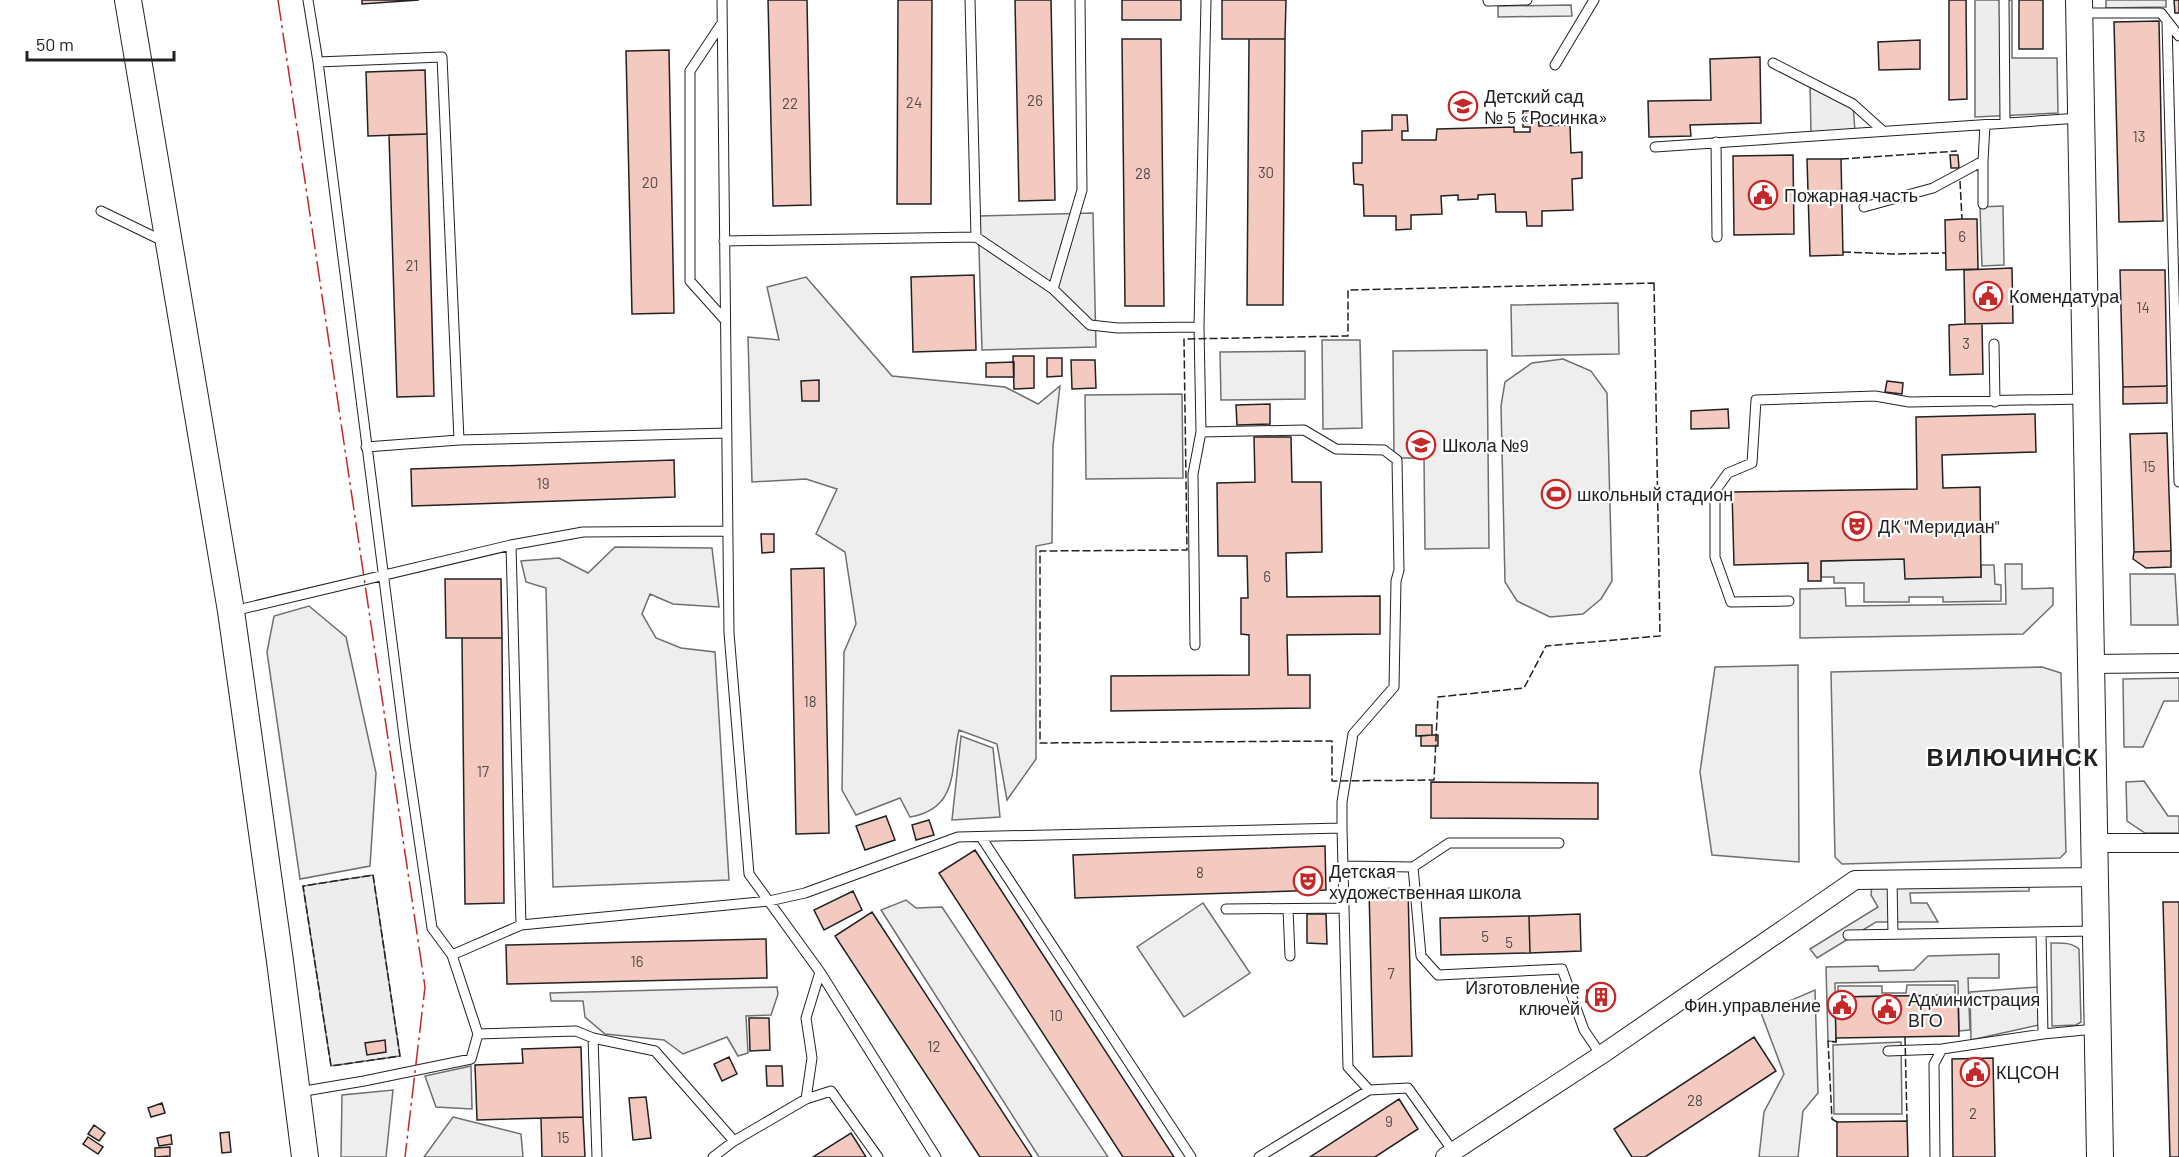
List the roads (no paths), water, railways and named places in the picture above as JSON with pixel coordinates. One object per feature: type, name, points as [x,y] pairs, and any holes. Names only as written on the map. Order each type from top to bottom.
[{"type":"street","points":[[128,0],[231,611],[305,1157]]},
{"type":"street","points":[[2079,7],[2100,1157]]},
{"type":"street","points":[[2092,664],[2179,663]]},
{"type":"street","points":[[2095,843],[2179,843]]},
{"type":"street","points":[[1449,1154],[1601,1055],[1855,880],[2096,877]]},
{"type":"lane","points":[[296,1093],[471,1059],[478,1034],[452,955],[432,928],[405,744],[318,62],[308,0]]},
{"type":"lane","points":[[722,0],[726,531],[729,633],[749,874],[820,972],[936,1157]]},
{"type":"lane","points":[[970,0],[976,237]]},
{"type":"lane","points":[[1053,289],[1082,190],[1080,0]]},
{"type":"lane","points":[[1195,645],[1193,474],[1201,432],[1199,327],[1206,0]]},
{"type":"lane","points":[[1488,1],[1527,0]]},
{"type":"lane","points":[[1555,65],[1594,0]]},
{"type":"lane","points":[[2004,0],[2005,123]]},
{"type":"lane","points":[[2079,7],[2161,13],[2179,36]]},
{"type":"lane","points":[[722,22],[690,71],[690,281],[725,320]]},
{"type":"lane","points":[[2167,22],[2179,22]]},
{"type":"lane","points":[[2167,22],[2179,482]]},
{"type":"lane","points":[[318,62],[442,57],[459,440]]},
{"type":"lane","points":[[1773,63],[1853,104],[1883,130]]},
{"type":"lane","points":[[1655,147],[2080,118]]},
{"type":"lane","points":[[1983,204],[1985,124]]},
{"type":"lane","points":[[1716,142],[1717,237]]},
{"type":"lane","points":[[1864,207],[1933,188],[1983,161]]},
{"type":"lane","points":[[100,211],[170,244]]},
{"type":"lane","points":[[724,241],[976,237],[1053,289],[1090,326],[1199,327]]},
{"type":"lane","points":[[1994,344],[1995,402]]},
{"type":"lane","points":[[1790,601],[1731,602],[1715,556],[1715,491],[1728,473],[1752,463],[1756,400],[1875,396],[1909,402],[2087,399]]},
{"type":"lane","points":[[1201,432],[1304,430],[1336,449],[1384,450],[1397,460],[1399,570],[1396,581],[1394,687],[1353,734],[1342,802],[1348,1067],[1369,1090]]},
{"type":"lane","points":[[366,447],[459,440],[727,433]]},
{"type":"lane","points":[[231,611],[511,545],[583,532],[726,531]]},
{"type":"lane","points":[[511,545],[521,925]]},
{"type":"lane","points":[[452,955],[521,925],[769,901],[805,894],[958,837],[1342,828]]},
{"type":"lane","points":[[981,837],[1191,1157]]},
{"type":"lane","points":[[1343,866],[1413,867],[1449,843],[1559,843]]},
{"type":"lane","points":[[1413,867],[1421,956],[1438,975],[1562,969],[1584,1030],[1601,1055]]},
{"type":"lane","points":[[1892,880],[1893,934]]},
{"type":"lane","points":[[1226,909],[1344,908]]},
{"type":"lane","points":[[1288,909],[1290,956]]},
{"type":"lane","points":[[1848,935],[2097,931]]},
{"type":"lane","points":[[2041,932],[2043,1034]]},
{"type":"lane","points":[[806,1099],[812,1058],[806,1018],[820,972]]},
{"type":"lane","points":[[1888,1051],[1942,1048],[2097,1029]]},
{"type":"lane","points":[[478,1034],[576,1031],[593,1038],[655,1051],[734,1141]]},
{"type":"lane","points":[[593,1038],[597,1157]]},
{"type":"lane","points":[[1935,1157],[1934,1064],[1942,1048]]},
{"type":"lane","points":[[1259,1157],[1369,1090],[1408,1088],[1449,1154]]},
{"type":"lane","points":[[714,1157],[734,1141],[806,1099],[831,1091],[878,1157]]},
{"type":"place","name":"Детский сад № 5 «Росинка»","points":[[1463,106]]},
{"type":"place","name":"Пожарная часть","points":[[1763,195]]},
{"type":"place","name":"Комендатура","points":[[1988,296]]},
{"type":"place","name":"Школа №9","points":[[1421,445]]},
{"type":"place","name":"школьный стадион","points":[[1556,494]]},
{"type":"place","name":"ДК \"Меридиан\"","points":[[1857,526]]},
{"type":"place","name":"Детская художественная школа","points":[[1308,881]]},
{"type":"place","name":"Изготовление ключей","points":[[1601,997]]},
{"type":"place","name":"Фин.управление","points":[[1842,1005]]},
{"type":"place","name":"Администрация ВГО","points":[[1887,1009]]},
{"type":"place","name":"КЦСОН","points":[[1975,1072]]},
{"type":"district","name":"ВИЛЮЧИНСК","points":[[2013,756]]}]
